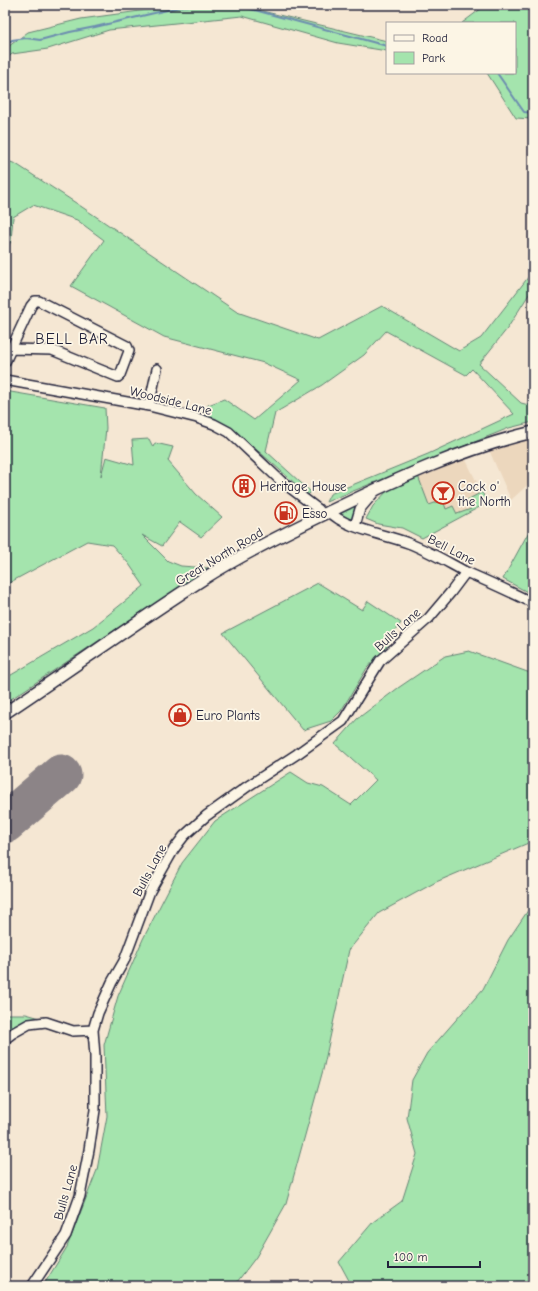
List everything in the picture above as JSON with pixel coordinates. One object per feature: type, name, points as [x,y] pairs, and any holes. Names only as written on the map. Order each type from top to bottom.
[{"type":"main road","name":"Great North Road","points":[[5,713],[202,580],[270,542],[376,488],[418,470],[456,455],[502,440],[533,432]]},
{"type":"street","points":[[5,362],[11,349],[31,306],[35,301],[39,301],[127,346],[129,351],[118,377],[52,350],[11,349]]},
{"type":"street","points":[[149,406],[157,369]]},
{"type":"street","name":"Woodside Lane","points":[[5,380],[149,406],[197,418],[214,424],[229,432],[281,481],[318,509],[326,513]]},
{"type":"street","points":[[356,526],[360,510],[376,488]]},
{"type":"street","name":"Bell Lane","points":[[326,513],[356,526],[407,542],[533,604]]},
{"type":"street","name":"Bulls Lane","points":[[32,1286],[66,1235],[80,1196],[95,1110],[95,1056],[93,1030],[98,1013],[112,982],[124,962],[150,891],[174,849],[184,836],[206,816],[343,721],[380,661],[429,618],[466,572]]},
{"type":"street","points":[[5,1039],[29,1024],[46,1022],[72,1031],[93,1030]]},
{"type":"shaded area","points":[[533,438],[533,480],[511,500],[489,450]]},
{"type":"shaded area","points":[[465,458],[487,503],[422,538],[402,528],[378,524],[366,519],[373,506],[418,476]]},
{"type":"green space","points":[[184,5],[237,5],[386,41],[386,51],[338,43],[242,16],[109,30],[48,49],[12,54],[5,60],[5,49],[28,32],[81,19]]},
{"type":"green space","points":[[486,5],[510,5],[520,8],[524,5],[533,5],[533,122],[531,119],[516,118],[488,74],[516,74],[516,22],[463,22]]},
{"type":"green space","points":[[5,160],[16,164],[79,205],[237,312],[318,340],[382,306],[459,351],[481,338],[533,271],[533,288],[507,329],[479,364],[521,403],[533,406],[533,422],[509,428],[326,502],[330,494],[428,454],[514,414],[472,369],[466,375],[386,331],[364,355],[322,385],[275,413],[266,451],[311,492],[308,495],[263,455],[225,425],[203,418],[208,405],[224,399],[254,420],[301,380],[264,363],[164,337],[71,286],[104,240],[77,220],[33,205],[13,217],[11,241],[5,253]]},
{"type":"green space","points":[[5,391],[105,408],[106,428],[101,476],[106,457],[134,465],[132,440],[149,439],[153,447],[155,443],[173,447],[168,461],[196,494],[222,517],[201,537],[180,522],[162,546],[142,535],[168,561],[181,566],[208,568],[5,703],[6,678],[93,627],[144,586],[129,564],[112,545],[87,541],[5,585]]},
{"type":"green space","points":[[418,476],[429,505],[443,500],[446,509],[453,506],[457,514],[471,509],[467,500],[482,492],[487,503],[422,538],[402,528],[378,524],[366,519],[373,506],[389,489]]},
{"type":"green space","points":[[362,501],[353,520],[350,521],[338,516],[338,513]]},
{"type":"green space","points":[[533,524],[533,595],[503,579]]},
{"type":"green space","points":[[318,583],[362,610],[368,601],[401,623],[387,641],[389,644],[367,668],[341,711],[331,721],[303,730],[223,633]]},
{"type":"green space","points":[[469,651],[533,674],[533,841],[436,882],[379,913],[349,950],[323,1070],[286,1204],[256,1257],[234,1286],[43,1286],[67,1247],[97,1170],[107,1116],[104,1045],[118,996],[143,939],[182,863],[215,821],[291,772],[308,783],[323,787],[351,805],[376,780],[335,744],[357,719],[398,688],[445,656]]},
{"type":"green space","points":[[533,903],[533,1286],[352,1286],[339,1262],[373,1222],[402,1201],[417,1154],[407,1118],[412,1080],[427,1053],[483,989],[508,940]]},
{"type":"green space","points":[[5,1014],[26,1014],[55,1022],[33,1025],[5,1042]]},
{"type":"waterway","points":[[5,45],[12,40],[26,38],[40,40],[184,6],[200,5]]},
{"type":"waterway","points":[[236,5],[386,46]]},
{"type":"waterway","points":[[498,74],[524,112],[533,113]]},
{"type":"runway","points":[[5,823],[61,775]]},
{"type":"place","name":"Heritage House","points":[[244,486]]},
{"type":"place","name":"Cock o' the North","points":[[443,493]]},
{"type":"place","name":"Esso","points":[[286,513]]},
{"type":"place","name":"Euro Plants","points":[[180,715]]},
{"type":"district","name":"BELL BAR","points":[[72,339]]}]
